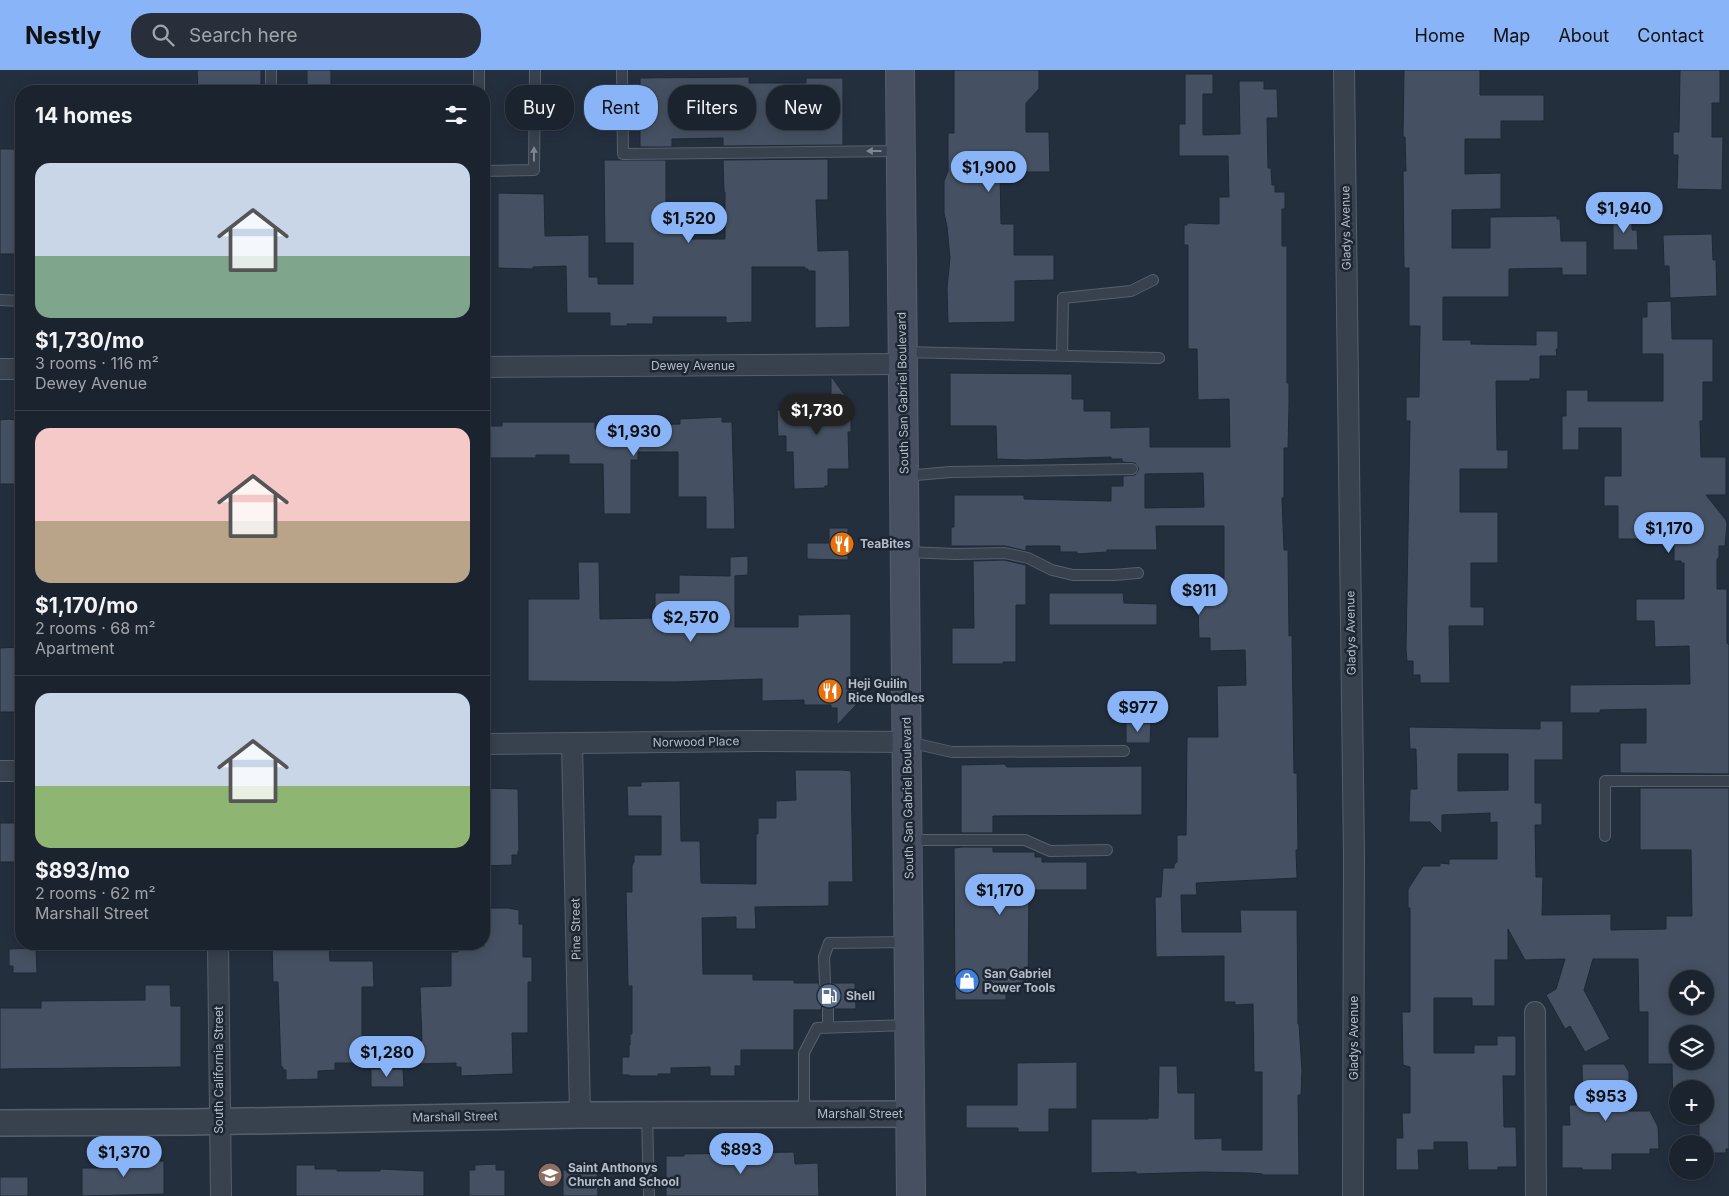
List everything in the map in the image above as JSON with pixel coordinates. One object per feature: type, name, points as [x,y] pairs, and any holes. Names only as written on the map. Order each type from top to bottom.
[{"type":"main road","name":"South San Gabriel Boulevard","points":[[900,70],[911,1196]]},
{"type":"street","name":"Gladys Avenue","points":[[1344,70],[1354,858],[1353,1196]]},
{"type":"street","name":"Dewey Avenue","points":[[490,367],[902,358]]},
{"type":"street","points":[[0,369],[15,369]]},
{"type":"street","name":"Norwood Place","points":[[490,744],[757,741],[907,742]]},
{"type":"street","name":"Pine Street","points":[[572,744],[580,1115]]},
{"type":"street","points":[[0,771],[15,771]]},
{"type":"street","name":"South California Street","points":[[218,950],[221,1196]]},
{"type":"street","points":[[1535,1012],[1536,1196]]},
{"type":"street","name":"Marshall Street","points":[[0,1122],[220,1121],[580,1115],[911,1114]]},
{"type":"lane","points":[[271,70],[271,85]]},
{"type":"lane","points":[[479,70],[479,85]]},
{"type":"lane","points":[[490,171],[534,170],[535,70]]},
{"type":"lane","points":[[622,70],[623,154],[901,151]]},
{"type":"lane","points":[[1062,355],[1063,298],[1131,291],[1154,280]]},
{"type":"lane","points":[[0,300],[15,301]]},
{"type":"lane","points":[[902,358],[1062,355],[1159,358]]},
{"type":"lane","points":[[904,476],[950,472],[1132,468]]},
{"type":"lane","points":[[905,552],[1005,553],[1028,558],[1052,570],[1073,575],[1138,573]]},
{"type":"lane","points":[[907,742],[952,752],[1124,751]]},
{"type":"lane","points":[[1605,836],[1605,781],[1729,781]]},
{"type":"lane","points":[[908,840],[1025,840],[1050,851],[1108,850]]},
{"type":"lane","points":[[825,983],[824,957],[829,943],[909,942]]},
{"type":"lane","points":[[828,1010],[828,1028]]},
{"type":"lane","points":[[804,1114],[804,1052],[818,1028],[910,1025]]},
{"type":"lane","points":[[647,1115],[649,1196]]},
{"type":"building","points":[[197,70],[261,70],[261,85],[198,85]]},
{"type":"building","points":[[307,70],[331,70],[331,85],[307,85]]},
{"type":"building","points":[[954,70],[1039,70],[1039,89],[1026,103],[1026,132],[1049,132],[1050,172],[1000,172],[1001,224],[1014,224],[1014,255],[1054,255],[1054,280],[1015,281],[1015,322],[948,323],[947,288],[950,258],[944,213],[944,181],[948,171],[948,133],[954,133]]},
{"type":"building","points":[[1404,70],[1480,70],[1480,95],[1544,95],[1544,121],[1501,121],[1501,139],[1465,139],[1465,174],[1501,173],[1501,209],[1452,210],[1452,248],[1490,248],[1490,217],[1557,216],[1557,219],[1560,219],[1561,241],[1587,241],[1587,275],[1562,275],[1562,268],[1509,269],[1509,297],[1443,297],[1443,340],[1471,340],[1471,344],[1536,345],[1536,331],[1558,331],[1557,356],[1540,356],[1540,379],[1530,379],[1530,381],[1496,381],[1497,450],[1508,450],[1508,469],[1460,469],[1460,512],[1498,512],[1498,563],[1471,563],[1471,607],[1484,607],[1484,626],[1449,626],[1450,683],[1420,683],[1420,675],[1413,675],[1413,661],[1407,661],[1406,649],[1410,421],[1406,421],[1406,397],[1419,397],[1420,326],[1409,326],[1409,268],[1404,268],[1403,171],[1406,171],[1405,137],[1403,137]]},
{"type":"building","points":[[1680,70],[1720,70],[1720,103],[1712,103],[1712,137],[1723,137],[1722,190],[1677,189],[1678,155],[1673,155],[1673,132],[1679,132]]},
{"type":"building","points":[[1185,74],[1213,74],[1213,94],[1203,94],[1203,135],[1240,134],[1239,81],[1264,81],[1264,89],[1277,89],[1278,118],[1267,118],[1268,168],[1271,168],[1272,185],[1275,185],[1275,192],[1285,192],[1285,209],[1282,209],[1282,246],[1287,246],[1287,383],[1289,383],[1289,403],[1288,448],[1284,448],[1284,498],[1282,498],[1284,550],[1288,550],[1289,636],[1292,635],[1294,773],[1297,773],[1297,878],[1196,883],[1197,895],[1181,895],[1182,932],[1241,932],[1240,910],[1297,910],[1298,1024],[1302,1071],[1301,1095],[1298,1095],[1299,1175],[1203,1172],[1091,1173],[1091,1119],[1158,1118],[1159,1066],[1177,1066],[1178,1093],[1195,1093],[1195,1139],[1222,1138],[1222,1150],[1262,1150],[1262,1072],[1254,1072],[1253,1004],[1235,1005],[1235,1002],[1224,1002],[1224,956],[1156,957],[1155,897],[1161,897],[1163,868],[1174,868],[1177,862],[1177,835],[1186,835],[1187,737],[1218,737],[1217,686],[1246,685],[1245,650],[1210,651],[1210,638],[1199,638],[1198,609],[1194,609],[1194,601],[1175,601],[1175,579],[1224,579],[1224,526],[1156,526],[1157,550],[1107,550],[1107,552],[1077,554],[1077,552],[1060,552],[1060,546],[1026,546],[1026,551],[1005,546],[951,546],[951,527],[954,527],[954,495],[1024,495],[1024,499],[1111,501],[1111,486],[1123,486],[1123,476],[1135,475],[1139,469],[1135,463],[1122,462],[1122,459],[1111,459],[1111,457],[1026,460],[997,459],[996,426],[950,426],[950,373],[1072,374],[1072,399],[1084,399],[1084,411],[1111,411],[1111,428],[1150,427],[1150,447],[1230,447],[1229,399],[1198,400],[1197,349],[1188,349],[1188,245],[1184,245],[1184,225],[1187,225],[1187,223],[1219,224],[1219,197],[1229,197],[1228,156],[1179,156],[1179,124],[1185,124]],"holes":[[[1203,473],[1204,507],[1145,508],[1145,474]]]},
{"type":"building","points":[[749,77],[749,83],[806,83],[806,78],[843,78],[843,145],[723,146],[723,138],[672,139],[672,147],[640,147],[640,130],[658,130],[658,85],[640,85],[640,78]]},
{"type":"building","points":[[0,149],[15,149],[15,254],[0,254]]},
{"type":"building","points":[[828,159],[828,200],[816,200],[818,251],[848,250],[849,252],[850,327],[815,328],[815,271],[808,271],[805,267],[752,267],[752,322],[726,323],[726,317],[653,317],[653,324],[627,324],[627,326],[610,326],[610,313],[567,313],[566,266],[533,267],[533,269],[498,268],[498,193],[544,194],[545,236],[589,235],[589,277],[598,277],[598,284],[633,284],[633,243],[605,243],[604,160],[666,160],[666,223],[689,223],[690,239],[725,239],[723,160]]},
{"type":"building","points":[[1613,216],[1632,216],[1632,230],[1637,230],[1638,250],[1613,250]]},
{"type":"building","points":[[1712,234],[1713,260],[1716,260],[1717,296],[1670,298],[1669,266],[1664,266],[1663,235]]},
{"type":"building","points":[[1671,301],[1672,339],[1713,339],[1713,382],[1703,382],[1703,421],[1700,421],[1701,457],[1726,457],[1726,495],[1706,495],[1726,520],[1727,524],[1725,546],[1719,546],[1719,557],[1717,559],[1717,589],[1727,589],[1729,774],[1620,773],[1620,743],[1646,743],[1646,709],[1600,710],[1600,713],[1570,713],[1570,685],[1690,684],[1689,646],[1655,647],[1654,621],[1636,621],[1636,599],[1684,599],[1684,563],[1674,561],[1674,539],[1618,539],[1618,506],[1604,506],[1604,476],[1621,476],[1621,428],[1579,428],[1579,450],[1562,450],[1562,416],[1566,416],[1566,390],[1588,390],[1588,401],[1663,401],[1663,354],[1642,354],[1642,317],[1647,317],[1647,302]]},
{"type":"building","points":[[831,376],[851,404],[851,432],[848,432],[849,469],[828,469],[828,486],[825,486],[825,488],[794,489],[793,452],[786,452],[786,436],[778,436],[777,410],[786,410],[786,396],[831,395]]},
{"type":"building","points":[[722,417],[722,422],[732,422],[735,529],[706,529],[706,497],[678,497],[678,452],[638,452],[638,460],[631,460],[631,514],[604,514],[603,464],[569,464],[569,455],[536,455],[536,458],[490,458],[490,426],[502,426],[502,422],[595,422],[595,429],[632,429],[632,425],[680,424],[680,419]]},
{"type":"building","points":[[0,420],[15,420],[15,484],[0,484]]},
{"type":"building","points":[[829,528],[848,528],[848,560],[807,559],[807,543],[829,543]]},
{"type":"building","points":[[748,556],[748,575],[735,576],[735,627],[798,627],[798,615],[851,614],[851,689],[857,689],[857,704],[837,725],[837,708],[831,708],[831,705],[804,705],[804,700],[762,701],[762,679],[674,682],[528,681],[528,599],[579,599],[578,562],[599,562],[600,619],[655,618],[655,593],[679,593],[679,575],[730,576],[730,557]]},
{"type":"building","points":[[1004,560],[1026,565],[1026,605],[1016,605],[1016,662],[1003,662],[1003,664],[952,664],[952,628],[974,628],[973,561]]},
{"type":"building","points":[[1049,593],[1123,593],[1124,603],[1157,604],[1157,625],[1049,625]]},
{"type":"building","points":[[15,647],[15,712],[0,712],[0,648]]},
{"type":"building","points":[[1540,721],[1563,721],[1563,760],[1535,760],[1535,803],[1542,803],[1542,825],[1535,825],[1536,877],[1543,877],[1542,915],[1611,914],[1611,930],[1666,929],[1666,916],[1692,916],[1691,850],[1640,850],[1640,788],[1729,788],[1729,1149],[1726,1149],[1726,1153],[1714,1153],[1714,1135],[1699,1135],[1699,1125],[1714,1125],[1714,1080],[1672,1080],[1672,1070],[1714,1070],[1714,1025],[1669,1025],[1669,1064],[1648,1064],[1648,1012],[1639,1012],[1638,959],[1593,959],[1584,990],[1610,1039],[1585,1052],[1570,1026],[1565,1029],[1546,995],[1556,989],[1565,959],[1525,960],[1508,929],[1508,960],[1495,960],[1495,1006],[1472,1006],[1472,998],[1434,998],[1434,1053],[1474,1053],[1474,1045],[1497,1045],[1497,1036],[1516,1036],[1516,1076],[1503,1076],[1504,1127],[1516,1127],[1517,1167],[1498,1167],[1498,1170],[1468,1170],[1467,1142],[1434,1142],[1434,1150],[1418,1150],[1419,1170],[1396,1170],[1396,1138],[1403,1138],[1402,1113],[1410,1113],[1410,1067],[1403,1065],[1402,1012],[1410,1012],[1410,908],[1408,908],[1408,889],[1423,866],[1440,866],[1440,863],[1449,864],[1449,859],[1497,859],[1497,822],[1490,823],[1490,813],[1442,815],[1442,834],[1430,822],[1409,822],[1410,789],[1417,789],[1416,749],[1410,749],[1409,727],[1540,729]],"holes":[[[1458,754],[1508,754],[1508,790],[1458,791]]]},
{"type":"building","points":[[1126,723],[1151,723],[1150,743],[1126,743]]},
{"type":"building","points":[[1004,764],[1007,767],[1142,766],[1142,815],[993,816],[993,833],[961,833],[961,765]]},
{"type":"building","points":[[795,770],[851,771],[853,882],[829,882],[829,906],[755,907],[756,929],[736,929],[736,917],[702,918],[703,974],[753,974],[753,980],[794,980],[794,983],[818,983],[825,990],[832,983],[855,983],[856,1009],[835,1009],[832,1003],[828,1002],[822,1005],[821,1010],[794,1010],[794,1050],[741,1050],[741,1066],[735,1066],[735,1076],[710,1076],[710,1067],[671,1068],[671,1074],[658,1074],[658,1076],[622,1075],[622,1057],[629,1057],[630,1034],[632,1034],[632,986],[628,986],[626,892],[632,892],[634,855],[661,855],[661,816],[628,816],[627,786],[641,786],[641,782],[680,781],[681,841],[700,841],[701,883],[756,884],[756,834],[758,834],[758,818],[776,818],[776,801],[796,800]]},
{"type":"building","points":[[490,788],[518,789],[519,851],[518,855],[512,855],[512,865],[490,866]]},
{"type":"building","points":[[0,823],[15,823],[15,862],[0,862]]},
{"type":"building","points":[[993,847],[993,852],[1035,852],[1035,857],[1042,857],[1042,862],[1087,862],[1087,890],[1029,890],[1028,983],[1016,983],[1016,994],[1006,994],[1006,1000],[955,1000],[954,848]]},
{"type":"building","points":[[490,908],[519,910],[519,924],[523,924],[523,957],[532,957],[532,982],[528,982],[528,1033],[512,1033],[513,1074],[461,1076],[461,1067],[456,1067],[456,1063],[413,1064],[413,1041],[422,1041],[420,987],[451,986],[451,952],[458,952],[458,950],[490,950]]},
{"type":"building","points":[[9,949],[36,950],[37,973],[13,973],[13,966],[9,966]]},
{"type":"building","points":[[272,950],[329,950],[330,961],[373,961],[374,987],[362,987],[364,1063],[335,1063],[335,1070],[318,1071],[318,1079],[286,1080],[286,1070],[283,1070],[283,1067],[281,1067],[278,982],[273,982]]},
{"type":"building","points":[[145,985],[170,985],[171,1006],[181,1006],[181,1067],[0,1069],[0,1008],[41,1008],[41,1001],[145,1000]]},
{"type":"building","points":[[1077,1062],[1077,1109],[1049,1109],[1049,1132],[1018,1132],[1018,1128],[966,1128],[966,1105],[1017,1105],[1017,1063]]},
{"type":"building","points":[[1582,1064],[1624,1064],[1629,1072],[1629,1111],[1650,1111],[1658,1127],[1659,1149],[1650,1149],[1650,1154],[1612,1154],[1612,1170],[1562,1168],[1562,1125],[1570,1125],[1569,1105],[1583,1105]]},
{"type":"building","points":[[371,1069],[403,1069],[404,1087],[371,1087]]},
{"type":"building","points":[[794,1152],[795,1164],[818,1163],[819,1196],[666,1196],[666,1156]]},
{"type":"building","points":[[132,1157],[132,1161],[164,1161],[164,1194],[82,1196],[82,1168],[104,1168],[104,1165],[112,1165],[112,1158]]},
{"type":"building","points":[[575,1163],[597,1163],[598,1196],[563,1196],[563,1170],[575,1170]]},
{"type":"building","points":[[496,1164],[496,1170],[505,1170],[505,1196],[469,1196],[469,1170],[475,1170],[475,1165]]},
{"type":"building","points":[[296,1165],[315,1165],[315,1169],[337,1169],[337,1171],[380,1171],[380,1169],[424,1171],[424,1196],[296,1196]]},
{"type":"building","points":[[0,1177],[28,1177],[28,1196],[0,1196]]},
{"type":"place","name":"TeaBites","points":[[842,544]]},
{"type":"place","name":"Heji Guilin Rice Noodles","points":[[830,691]]},
{"type":"place","name":"San Gabriel Power Tools","points":[[967,981]]},
{"type":"place","name":"Shell","points":[[829,996]]},
{"type":"place","name":"Saint Anthonys Church and School","points":[[550,1175]]}]
